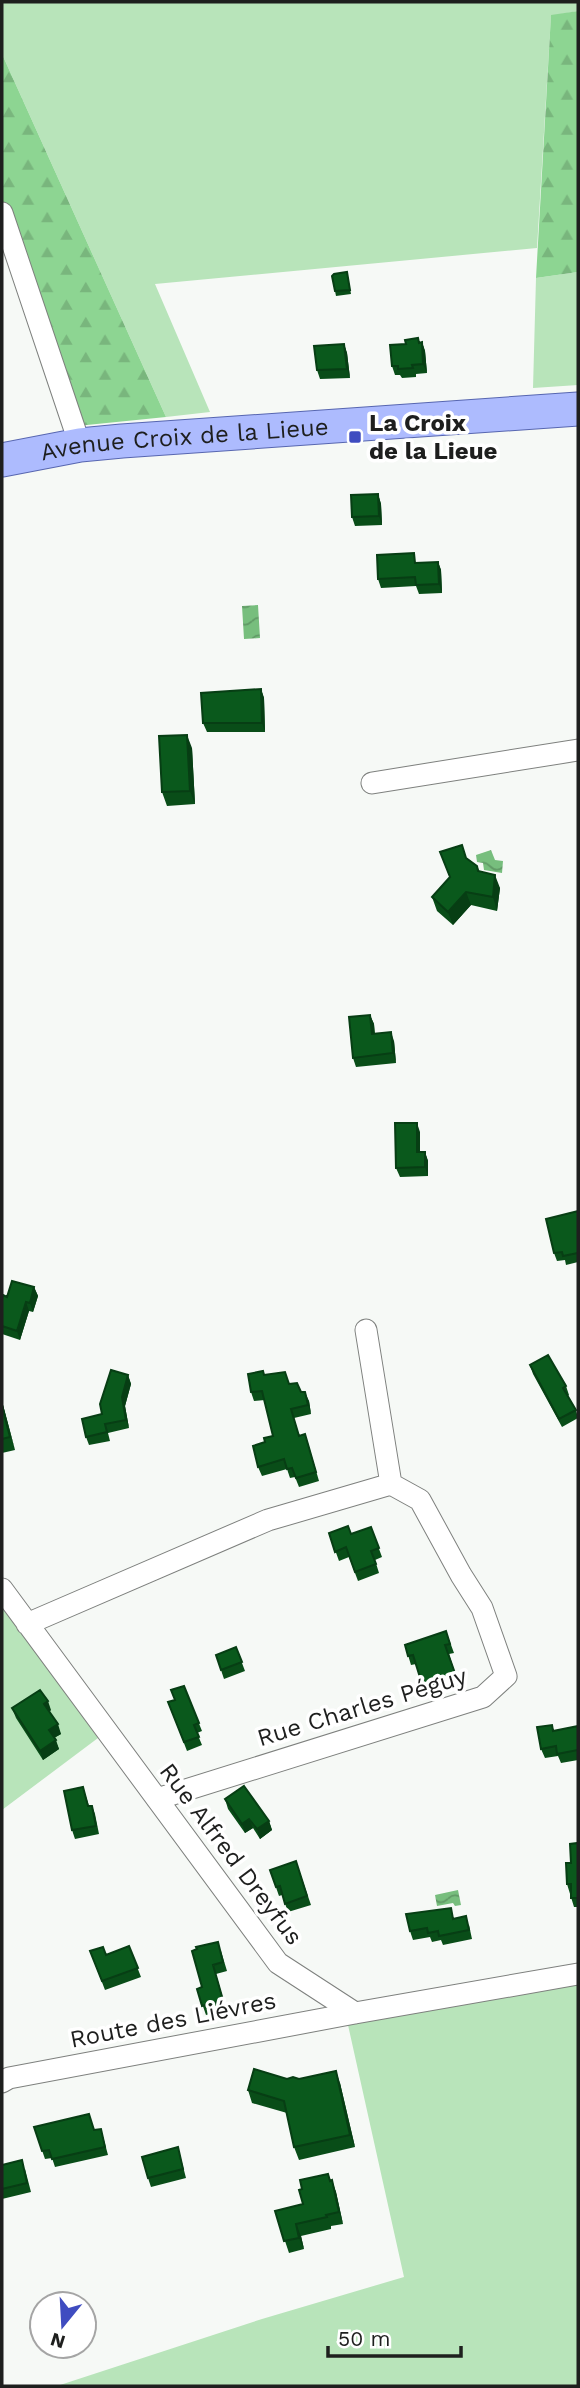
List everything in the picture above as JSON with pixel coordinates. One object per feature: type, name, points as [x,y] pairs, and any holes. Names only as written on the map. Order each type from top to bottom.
[{"type":"main road","name":"Avenue Croix de la Lieue","points":[[2,460],[80,445],[578,409]]},
{"type":"street","points":[[2,213],[80,445]]},
{"type":"street","points":[[372,783],[578,750]]},
{"type":"street","points":[[27,1624],[268,1520],[391,1485],[366,1330]]},
{"type":"street","name":"Rue Charles Péguy","points":[[157,1799],[484,1697],[506,1676],[482,1608],[420,1500],[391,1485]]},
{"type":"street","name":"Rue Alfred Dreyfus","points":[[2,1589],[278,1963],[355,2013]]},
{"type":"street","points":[[355,2013],[578,1974]]},
{"type":"street","name":"Route des Liévres","points":[[2,2082],[22,2075],[355,2013]]},
{"type":"shaded area","points":[[2,2],[578,2],[578,11],[551,16],[537,248],[155,284],[210,412],[166,417],[2,54]]},
{"type":"shaded area","points":[[578,272],[578,385],[533,388],[536,278]]},
{"type":"shaded area","points":[[2,1604],[98,1738],[2,1810]]},
{"type":"shaded area","points":[[578,1984],[578,2386],[57,2386],[262,2319],[404,2277],[348,2025]]},
{"type":"green space","points":[[578,11],[578,272],[536,278],[551,15]]},
{"type":"green space","points":[[2,54],[166,417],[67,427],[2,233]]},
{"type":"water","points":[[258,605],[260,638],[244,639],[242,606]]},
{"type":"water","points":[[491,850],[495,860],[503,861],[502,873],[484,870],[483,863],[477,862],[476,855]]},
{"type":"water","points":[[458,1890],[461,1905],[455,1906],[453,1903],[437,1906],[435,1895]]},
{"type":"building","points":[[347,272],[350,290],[335,291],[332,276]]},
{"type":"building","points":[[418,338],[419,343],[422,342],[423,364],[398,369],[398,366],[392,366],[390,345],[406,344],[405,340]]},
{"type":"building","points":[[344,344],[347,369],[317,370],[314,346]]},
{"type":"building","points":[[378,494],[379,516],[352,517],[351,495]]},
{"type":"building","points":[[414,553],[415,563],[438,562],[439,584],[416,585],[415,577],[378,579],[377,555]]},
{"type":"building","points":[[261,689],[262,723],[203,723],[201,693]]},
{"type":"building","points":[[187,735],[190,791],[162,792],[159,736]]},
{"type":"building","points":[[462,845],[466,858],[477,866],[478,871],[495,875],[493,897],[466,892],[448,912],[432,897],[450,877],[440,852]]},
{"type":"building","points":[[370,1015],[372,1034],[391,1032],[393,1053],[353,1058],[349,1017]]},
{"type":"building","points":[[395,1123],[417,1123],[417,1152],[425,1152],[425,1167],[396,1168]]},
{"type":"building","points":[[578,1211],[578,1253],[563,1256],[562,1252],[554,1253],[546,1219]]},
{"type":"building","points":[[12,1281],[34,1287],[17,1331],[2,1326],[2,1299],[3,1295],[7,1297]]},
{"type":"building","points":[[548,1355],[576,1410],[559,1419],[530,1365]]},
{"type":"building","points":[[111,1370],[128,1375],[122,1397],[126,1420],[105,1424],[107,1432],[86,1437],[82,1419],[102,1414],[100,1404]]},
{"type":"building","points":[[263,1371],[264,1375],[285,1372],[289,1384],[297,1383],[301,1392],[305,1392],[308,1405],[291,1409],[299,1436],[305,1434],[316,1472],[296,1478],[292,1468],[287,1469],[284,1459],[258,1467],[253,1446],[265,1442],[264,1438],[273,1436],[262,1391],[251,1392],[248,1374]]},
{"type":"building","points":[[2,1406],[10,1437],[2,1439]]},
{"type":"building","points":[[348,1526],[351,1534],[371,1527],[379,1548],[371,1551],[376,1564],[355,1572],[346,1547],[335,1552],[329,1533]]},
{"type":"building","points":[[446,1631],[450,1644],[445,1645],[456,1676],[423,1687],[413,1655],[408,1656],[405,1645]]},
{"type":"building","points":[[236,1647],[242,1662],[221,1670],[216,1655]]},
{"type":"building","points":[[184,1686],[199,1723],[194,1725],[199,1737],[184,1742],[168,1702],[175,1700],[171,1690]]},
{"type":"building","points":[[40,1690],[48,1701],[44,1704],[58,1724],[49,1730],[56,1740],[40,1751],[12,1708]]},
{"type":"building","points":[[552,1725],[553,1731],[578,1726],[578,1750],[557,1754],[556,1746],[541,1749],[537,1727]]},
{"type":"building","points":[[244,1786],[269,1821],[257,1829],[249,1819],[242,1824],[225,1799]]},
{"type":"building","points":[[83,1787],[88,1806],[92,1806],[96,1826],[72,1830],[64,1791]]},
{"type":"building","points":[[578,1843],[578,1898],[571,1898],[566,1863],[571,1863],[570,1844]]},
{"type":"building","points":[[296,1861],[307,1896],[285,1904],[280,1886],[276,1887],[270,1870]]},
{"type":"building","points":[[451,1908],[453,1919],[466,1916],[469,1930],[439,1936],[438,1931],[428,1933],[427,1928],[410,1931],[406,1914]]},
{"type":"building","points":[[218,1942],[223,1962],[213,1965],[223,2000],[202,2006],[197,1989],[202,1987],[192,1951],[197,1949],[196,1947]]},
{"type":"building","points":[[129,1946],[138,1968],[102,1981],[90,1951],[103,1947],[106,1955]]},
{"type":"building","points":[[254,2069],[287,2079],[336,2071],[350,2135],[294,2147],[284,2101],[248,2090]]},
{"type":"building","points":[[89,2114],[94,2130],[101,2129],[105,2147],[52,2159],[49,2150],[42,2151],[34,2127]]},
{"type":"building","points":[[178,2147],[183,2169],[148,2178],[142,2157]]},
{"type":"building","points":[[22,2160],[27,2183],[2,2189],[2,2165]]},
{"type":"building","points":[[328,2174],[330,2181],[332,2180],[339,2212],[296,2224],[299,2238],[284,2241],[275,2211],[303,2204],[299,2190],[302,2189],[300,2180]]},
{"type":"place","name":"La Croix de la Lieue","points":[[355,437]]}]
